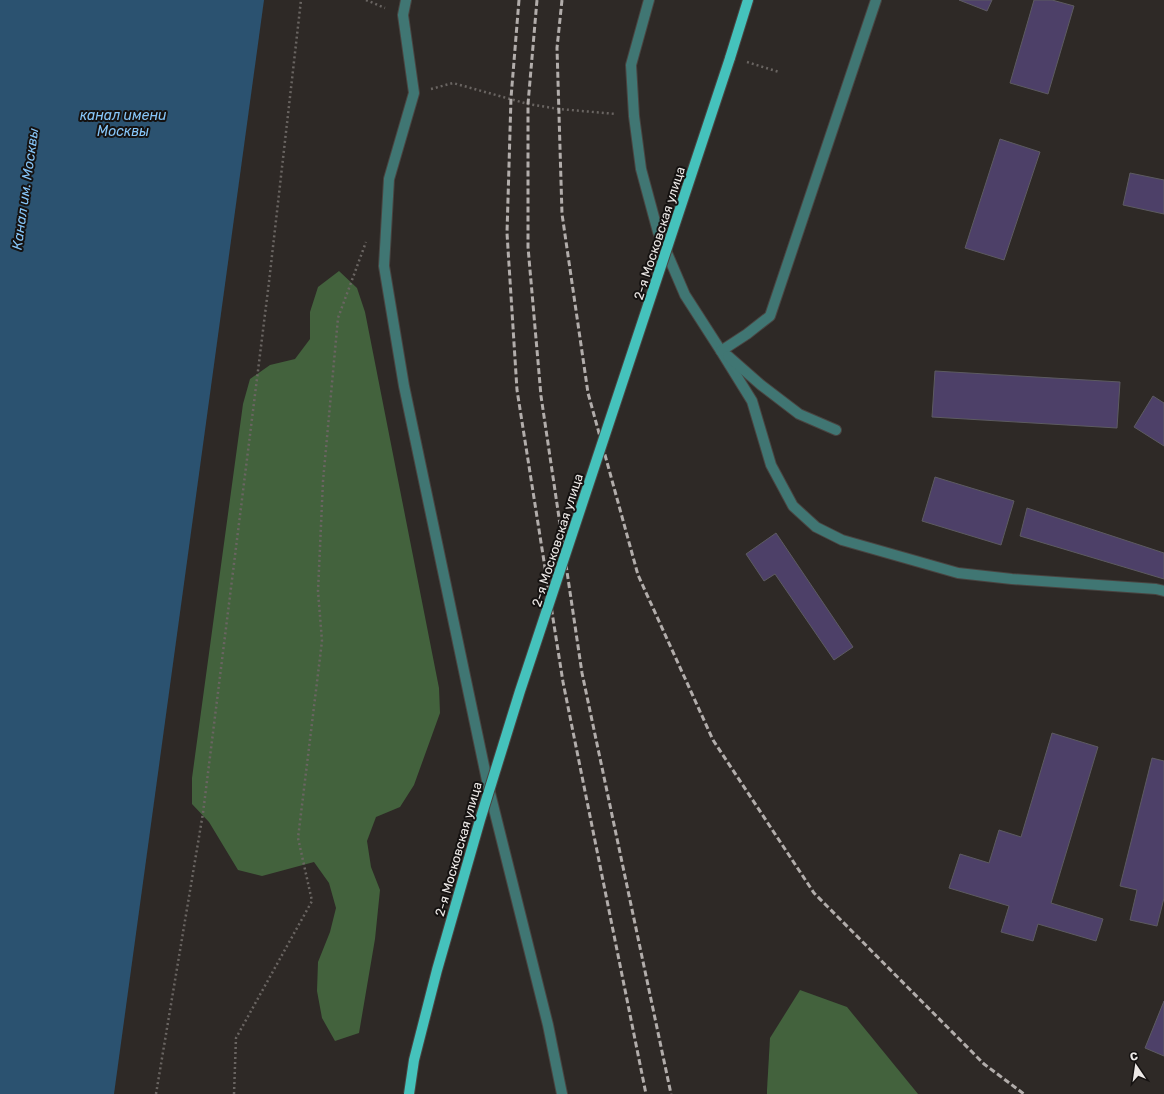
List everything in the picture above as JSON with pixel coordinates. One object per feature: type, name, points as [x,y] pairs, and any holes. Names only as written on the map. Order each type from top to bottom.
[{"type":"main road","name":"2-я Московская улица","points":[[409,1094],[414,1060],[437,970],[480,820],[520,691],[748,0]]},
{"type":"street","points":[[406,0],[402,15],[414,93],[390,179],[384,266],[404,386],[487,777],[548,1024],[562,1094]]},
{"type":"street","points":[[649,0],[631,64],[634,116],[641,169],[658,232],[685,295],[752,401],[771,465],[793,506],[816,527],[842,540],[958,573],[1012,579],[1156,589],[1164,591]]},
{"type":"street","points":[[721,351],[747,334],[770,316],[876,0]]},
{"type":"street","points":[[721,351],[761,385],[799,414],[836,430]]},
{"type":"path","points":[[156,1094],[203,814],[269,282],[301,0]]},
{"type":"path","points":[[743,60],[779,72]]},
{"type":"path","points":[[414,93],[453,83],[528,104],[559,109],[634,116]]},
{"type":"path","points":[[234,1094],[236,1038],[312,901],[298,838],[322,641],[318,591],[322,481],[338,318],[368,238]]},
{"type":"green space","points":[[339,271],[357,288],[365,312],[439,688],[440,713],[414,785],[400,807],[376,817],[367,841],[371,867],[380,890],[375,939],[359,1033],[335,1041],[322,1018],[317,991],[318,962],[330,932],[336,908],[329,883],[314,862],[262,876],[238,870],[209,822],[192,804],[192,778],[243,404],[250,379],[270,365],[295,359],[310,339],[310,312],[318,287]]},
{"type":"green space","points":[[800,990],[847,1007],[918,1094],[767,1094],[770,1038]]},
{"type":"water","name":"канал имени Москвы","points":[[0,0],[264,0],[114,1094],[0,1094]]},
{"type":"building","points":[[959,0],[992,0],[987,11]]},
{"type":"building","points":[[1034,0],[1052,0],[1074,6],[1048,94],[1010,83]]},
{"type":"building","points":[[1000,139],[1040,152],[1004,260],[965,248]]},
{"type":"building","points":[[1130,173],[1164,180],[1164,214],[1123,205]]},
{"type":"building","points":[[935,371],[1120,382],[1117,428],[932,417]]},
{"type":"building","points":[[1153,396],[1164,403],[1164,446],[1134,427]]},
{"type":"building","points":[[935,477],[1014,501],[1001,545],[922,521]]},
{"type":"building","points":[[1027,508],[1164,553],[1164,579],[1020,536]]},
{"type":"building","points":[[776,533],[853,647],[834,660],[775,574],[764,581],[746,554]]},
{"type":"building","points":[[1052,733],[1098,747],[1051,903],[1103,919],[1096,941],[1038,924],[1033,941],[1001,932],[1009,906],[949,888],[960,854],[989,863],[999,830],[1021,837]]},
{"type":"building","points":[[1152,758],[1164,761],[1164,898],[1157,926],[1130,920],[1137,890],[1120,886]]},
{"type":"building","points":[[1164,1001],[1164,1056],[1145,1048]]},
{"type":"railway","points":[[519,0],[511,98],[507,233],[517,390],[563,682],[646,1094]]},
{"type":"railway","points":[[537,0],[528,104],[528,247],[541,396],[582,673],[671,1094]]},
{"type":"railway","points":[[562,0],[557,48],[562,214],[588,393],[638,575],[713,740],[814,893],[984,1064],[1024,1094]]},
{"type":"water label","name":"Канал им. Москвы","points":[[25,189]]}]
